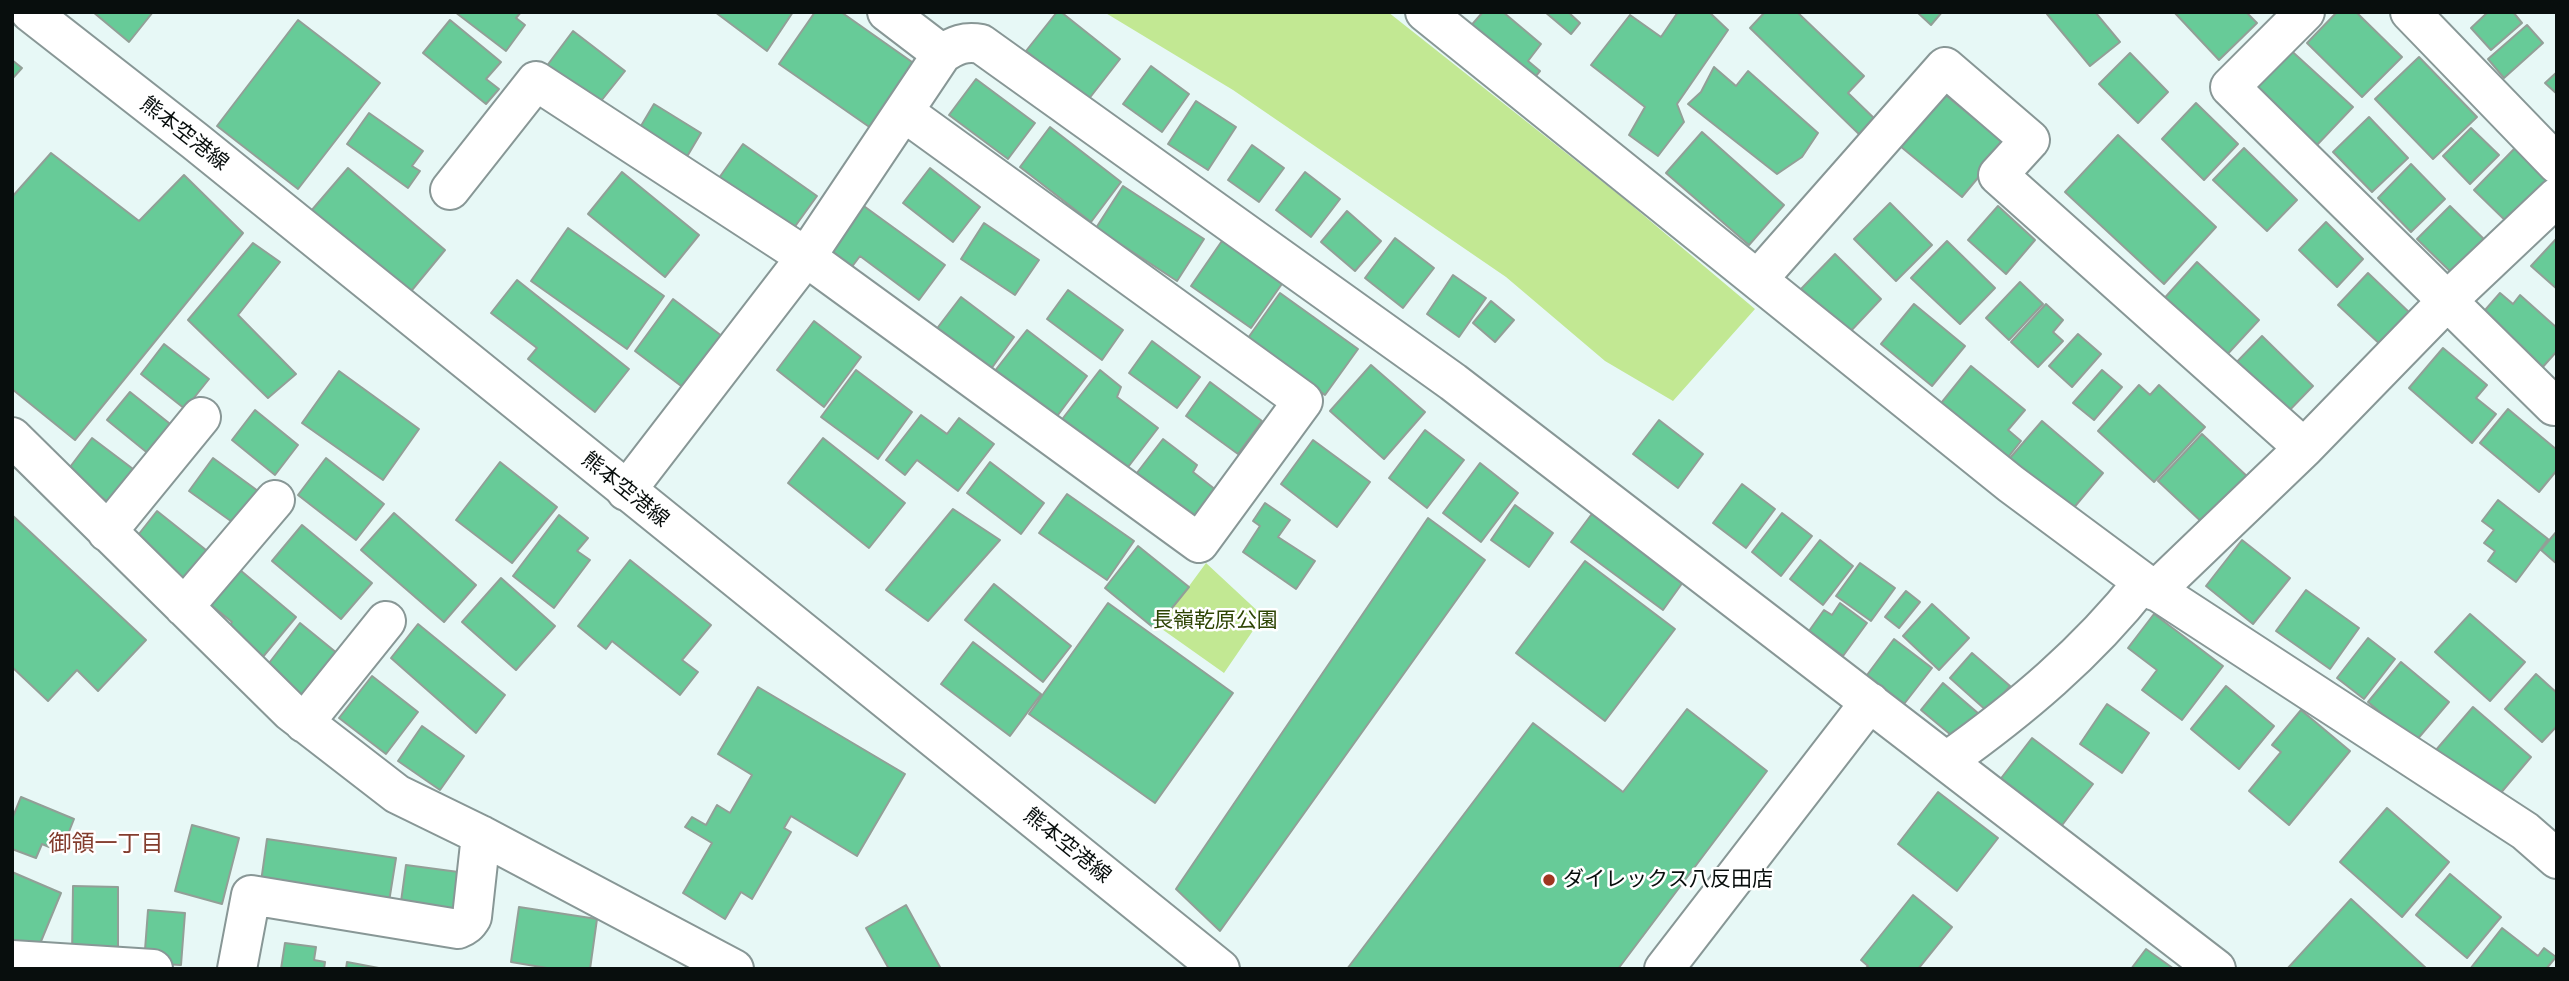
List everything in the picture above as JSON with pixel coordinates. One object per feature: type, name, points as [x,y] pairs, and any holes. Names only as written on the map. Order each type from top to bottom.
[{"type":"street","name":"熊本空港線","points":[[30,12],[195,141],[1220,969]]},
{"type":"street","points":[[887,12],[981,44],[1453,382],[2216,969]]},
{"type":"street","points":[[1425,12],[2011,484],[2149,587],[2228,635],[2525,831],[2557,859]]},
{"type":"street","points":[[2305,12],[2230,87],[2554,406]]},
{"type":"street","points":[[2410,12],[2557,164]]},
{"type":"street","points":[[626,491],[806,257],[904,112],[964,36]]},
{"type":"street","points":[[1758,279],[1945,66],[2030,140],[1998,175],[2304,448]]},
{"type":"street","points":[[450,190],[536,81],[806,257],[1199,543],[1303,401],[904,112]]},
{"type":"street","points":[[1947,761],[2003,720],[2066,667],[2103,629],[2304,448],[2448,300],[2557,197]]},
{"type":"street","points":[[107,532],[201,417]]},
{"type":"street","points":[[12,438],[291,712],[397,794],[481,835],[734,969]]},
{"type":"street","points":[[184,607],[275,500]]},
{"type":"street","points":[[304,723],[386,621]]},
{"type":"street","points":[[1664,969],[1870,702]]},
{"type":"street","points":[[237,969],[251,895],[458,929],[464,927],[469,924],[471,917],[481,835]]},
{"type":"street","points":[[12,960],[153,969]]},
{"type":"green space","points":[[1104,12],[1388,12],[1623,198],[1755,309],[1673,401],[1605,361],[1506,277],[1233,90]]},
{"type":"green space","name":"長嶺乾原公園","points":[[1206,563],[1263,616],[1224,673],[1159,627]]},
{"type":"building","points":[[93,12],[153,12],[129,42]]},
{"type":"building","points":[[455,12],[521,12],[516,18],[525,25],[506,51]]},
{"type":"building","points":[[715,12],[793,12],[767,51]]},
{"type":"building","points":[[815,12],[841,12],[922,69],[878,133],[779,64]]},
{"type":"building","points":[[1057,12],[1061,12],[1120,59],[1088,100],[1026,51]]},
{"type":"building","points":[[1483,12],[1503,12],[1541,44],[1528,61],[1540,71],[1531,82],[1468,29]]},
{"type":"building","points":[[1545,12],[1568,12],[1580,23],[1571,34]]},
{"type":"building","points":[[1678,12],[1709,12],[1728,30],[1677,104],[1684,122],[1658,156],[1629,135],[1645,107],[1591,65],[1630,15],[1661,37]]},
{"type":"building","points":[[1765,12],[1797,12],[1864,76],[1848,93],[1878,122],[1863,138],[1750,28]]},
{"type":"building","points":[[1917,12],[1942,12],[1931,25]]},
{"type":"building","points":[[2048,12],[2095,12],[2120,42],[2090,66]]},
{"type":"building","points":[[2174,12],[2246,12],[2257,23],[2219,60]]},
{"type":"building","points":[[2337,12],[2356,12],[2402,57],[2362,97],[2307,43]]},
{"type":"building","points":[[2488,12],[2513,12],[2522,23],[2491,50],[2471,28]]},
{"type":"building","points":[[298,20],[380,83],[298,189],[217,126]]},
{"type":"building","points":[[450,20],[501,62],[486,79],[499,89],[486,104],[423,53]]},
{"type":"building","points":[[2527,25],[2543,43],[2504,78],[2488,59]]},
{"type":"building","points":[[573,31],[625,71],[597,106],[546,67]]},
{"type":"building","points":[[2285,45],[2353,107],[2316,146],[2250,84]]},
{"type":"building","points":[[2130,53],[2168,92],[2138,123],[2099,84]]},
{"type":"building","points":[[2419,57],[2477,117],[2433,159],[2375,99]]},
{"type":"building","points":[[12,60],[22,68],[12,79]]},
{"type":"building","points":[[1151,66],[1189,94],[1162,132],[1123,104]]},
{"type":"building","points":[[1714,67],[1736,86],[1748,71],[1818,133],[1802,157],[1777,174],[1688,104],[1701,92]]},
{"type":"building","points":[[2557,72],[2557,94],[2545,83]]},
{"type":"building","points":[[976,79],[1035,123],[1008,159],[949,115]]},
{"type":"building","points":[[1943,93],[2006,144],[1962,197],[1900,146]]},
{"type":"building","points":[[1196,101],[1236,127],[1208,170],[1168,144]]},
{"type":"building","points":[[2196,103],[2238,144],[2204,180],[2162,139]]},
{"type":"building","points":[[654,104],[701,133],[682,165],[635,136]]},
{"type":"building","points":[[369,113],[423,151],[412,166],[420,171],[408,188],[347,144]]},
{"type":"building","points":[[2369,117],[2408,158],[2372,192],[2333,152]]},
{"type":"building","points":[[1050,127],[1121,182],[1091,222],[1020,167]]},
{"type":"building","points":[[2471,128],[2499,155],[2470,184],[2443,156]]},
{"type":"building","points":[[1702,132],[1784,205],[1749,245],[1666,173]]},
{"type":"building","points":[[2118,135],[2216,227],[2164,284],[2065,192]]},
{"type":"building","points":[[743,144],[817,196],[791,232],[719,178]]},
{"type":"building","points":[[1252,145],[1284,168],[1259,202],[1228,180]]},
{"type":"building","points":[[2516,147],[2554,184],[2512,227],[2474,190]]},
{"type":"building","points":[[2244,148],[2297,200],[2267,231],[2213,180]]},
{"type":"building","points":[[51,153],[139,221],[184,175],[243,233],[75,440],[12,389],[12,197]]},
{"type":"building","points":[[2411,164],[2445,199],[2411,232],[2378,198]]},
{"type":"building","points":[[348,168],[445,250],[403,301],[305,218]]},
{"type":"building","points":[[930,168],[980,207],[953,242],[903,203]]},
{"type":"building","points":[[622,172],[699,235],[665,277],[588,214]]},
{"type":"building","points":[[1305,172],[1340,199],[1311,237],[1276,210]]},
{"type":"building","points":[[1123,186],[1204,239],[1177,281],[1096,228]]},
{"type":"building","points":[[1890,203],[1932,245],[1896,281],[1854,239]]},
{"type":"building","points":[[861,204],[945,265],[919,300],[860,256],[848,272],[825,254]]},
{"type":"building","points":[[1998,206],[2035,240],[2006,274],[1968,240]]},
{"type":"building","points":[[2450,206],[2490,245],[2457,278],[2417,239]]},
{"type":"building","points":[[1347,211],[1381,241],[1355,271],[1321,242]]},
{"type":"building","points":[[2326,222],[2363,259],[2337,287],[2299,250]]},
{"type":"building","points":[[984,223],[1039,260],[1015,295],[961,259]]},
{"type":"building","points":[[568,228],[664,296],[627,349],[531,281]]},
{"type":"building","points":[[1224,238],[1284,281],[1251,328],[1191,286]]},
{"type":"building","points":[[1395,238],[1434,268],[1403,308],[1365,278]]},
{"type":"building","points":[[2557,238],[2557,289],[2531,266]]},
{"type":"building","points":[[1947,241],[1995,288],[1960,324],[1911,278]]},
{"type":"building","points":[[253,243],[280,262],[238,315],[296,374],[268,398],[188,320]]},
{"type":"building","points":[[1835,254],[1881,299],[1848,334],[1801,289]]},
{"type":"building","points":[[2197,262],[2259,320],[2223,359],[2161,302]]},
{"type":"building","points":[[2368,273],[2412,315],[2383,347],[2338,305]]},
{"type":"building","points":[[1453,275],[1486,298],[1459,337],[1427,314]]},
{"type":"building","points":[[517,280],[629,369],[595,412],[528,359],[537,348],[491,313]]},
{"type":"building","points":[[2020,282],[2043,304],[2009,340],[1986,318]]},
{"type":"building","points":[[1068,290],[1123,330],[1102,360],[1047,319]]},
{"type":"building","points":[[1280,293],[1358,349],[1325,395],[1248,338]]},
{"type":"building","points":[[2500,293],[2513,304],[2520,295],[2557,328],[2557,351],[2541,369],[2479,317]]},
{"type":"building","points":[[961,297],[1014,337],[986,376],[932,335]]},
{"type":"building","points":[[673,299],[731,343],[693,395],[635,351]]},
{"type":"building","points":[[1491,301],[1514,320],[1495,342],[1473,323]]},
{"type":"building","points":[[1914,304],[1965,346],[1932,386],[1881,344]]},
{"type":"building","points":[[2046,304],[2063,320],[2053,332],[2063,341],[2038,367],[2011,342]]},
{"type":"building","points":[[814,321],[861,357],[824,407],[777,370]]},
{"type":"building","points":[[1027,330],[1087,376],[1055,419],[994,372]]},
{"type":"building","points":[[2078,334],[2101,354],[2072,387],[2049,366]]},
{"type":"building","points":[[2262,336],[2313,386],[2281,419],[2230,369]]},
{"type":"building","points":[[1152,341],[1200,377],[1177,408],[1129,373]]},
{"type":"building","points":[[164,344],[209,379],[185,409],[141,374]]},
{"type":"building","points":[[2443,348],[2487,385],[2476,398],[2496,414],[2472,443],[2409,388]]},
{"type":"building","points":[[1371,365],[1425,412],[1384,459],[1330,411]]},
{"type":"building","points":[[1971,366],[2025,410],[2008,430],[2021,441],[2005,461],[1938,407]]},
{"type":"building","points":[[856,370],[912,412],[878,459],[821,417]]},
{"type":"building","points":[[1100,370],[1121,387],[1117,397],[1158,428],[1125,471],[1060,422]]},
{"type":"building","points":[[2102,370],[2122,387],[2094,420],[2073,403]]},
{"type":"building","points":[[339,371],[419,429],[383,480],[302,423]]},
{"type":"building","points":[[1210,382],[1262,421],[1238,454],[1186,416]]},
{"type":"building","points":[[2139,385],[2150,395],[2159,385],[2205,427],[2154,482],[2098,431]]},
{"type":"building","points":[[130,392],[179,431],[155,459],[107,420]]},
{"type":"building","points":[[2508,409],[2557,450],[2557,470],[2539,492],[2480,443]]},
{"type":"building","points":[[255,410],[298,445],[275,475],[232,440]]},
{"type":"building","points":[[921,415],[947,434],[959,418],[994,444],[958,491],[917,460],[905,475],[886,460]]},
{"type":"building","points":[[1659,420],[1703,454],[1678,488],[1633,454]]},
{"type":"building","points":[[2042,421],[2103,473],[2066,517],[2004,465]]},
{"type":"building","points":[[1425,430],[1464,460],[1427,508],[1389,478]]},
{"type":"building","points":[[2202,434],[2251,480],[2206,526],[2158,481]]},
{"type":"building","points":[[92,438],[141,475],[116,508],[67,471]]},
{"type":"building","points":[[823,438],[905,503],[869,548],[788,483]]},
{"type":"building","points":[[1163,439],[1197,465],[1193,472],[1221,494],[1195,527],[1133,478]]},
{"type":"building","points":[[1313,440],[1370,482],[1337,527],[1281,484]]},
{"type":"building","points":[[213,458],[258,491],[235,524],[189,491]]},
{"type":"building","points":[[326,458],[384,504],[356,540],[298,495]]},
{"type":"building","points":[[500,462],[557,507],[512,563],[456,520]]},
{"type":"building","points":[[990,462],[1044,503],[1021,534],[967,493]]},
{"type":"building","points":[[1480,463],[1518,493],[1481,542],[1443,513]]},
{"type":"building","points":[[1742,484],[1775,509],[1746,548],[1713,523]]},
{"type":"building","points":[[1067,494],[1134,541],[1107,580],[1039,533]]},
{"type":"building","points":[[2498,500],[2548,539],[2516,582],[2488,561],[2495,551],[2484,543],[2494,530],[2482,521]]},
{"type":"building","points":[[1265,503],[1290,520],[1278,537],[1315,561],[1296,589],[1243,552],[1260,526],[1253,521]]},
{"type":"building","points":[[1515,505],[1553,533],[1529,567],[1491,540]]},
{"type":"building","points":[[1597,507],[1688,575],[1663,610],[1571,542]]},
{"type":"building","points":[[953,509],[1000,540],[928,621],[886,590]]},
{"type":"building","points":[[157,511],[211,554],[189,583],[135,539]]},
{"type":"building","points":[[394,513],[476,585],[444,622],[361,550]]},
{"type":"building","points":[[1782,513],[1812,536],[1781,576],[1752,552]]},
{"type":"building","points":[[12,515],[146,640],[98,691],[77,670],[48,701],[12,667]]},
{"type":"building","points":[[559,515],[588,538],[577,551],[590,560],[554,608],[513,576]]},
{"type":"building","points":[[1428,518],[1485,560],[1220,931],[1176,889]]},
{"type":"building","points":[[302,525],[372,583],[341,619],[272,561]]},
{"type":"building","points":[[2557,531],[2557,564],[2541,550]]},
{"type":"building","points":[[1820,540],[1853,566],[1823,605],[1790,579]]},
{"type":"building","points":[[2242,540],[2290,578],[2253,624],[2206,586]]},
{"type":"building","points":[[1138,546],[1189,587],[1155,629],[1105,588]]},
{"type":"building","points":[[630,560],[711,625],[682,660],[698,672],[680,695],[612,641],[606,649],[578,626]]},
{"type":"building","points":[[1585,561],[1675,629],[1605,721],[1516,653]]},
{"type":"building","points":[[1860,563],[1895,588],[1871,621],[1836,596]]},
{"type":"building","points":[[240,570],[296,617],[262,658],[227,629],[232,622],[211,605]]},
{"type":"building","points":[[501,578],[555,626],[516,670],[462,622]]},
{"type":"building","points":[[994,584],[1071,646],[1043,682],[965,620]]},
{"type":"building","points":[[2306,590],[2359,628],[2330,669],[2276,631]]},
{"type":"building","points":[[1906,591],[1920,602],[1899,628],[1885,617]]},
{"type":"building","points":[[1108,603],[1233,693],[1155,803],[1029,714]]},
{"type":"building","points":[[1840,603],[1867,623],[1843,656],[1809,631],[1824,610],[1832,615]]},
{"type":"building","points":[[1932,604],[1969,638],[1939,670],[1903,636]]},
{"type":"building","points":[[2154,614],[2223,666],[2182,720],[2142,690],[2157,670],[2128,648]]},
{"type":"building","points":[[2470,614],[2525,662],[2490,701],[2435,652]]},
{"type":"building","points":[[300,623],[343,658],[310,701],[266,667]]},
{"type":"building","points":[[418,624],[505,695],[476,733],[391,658]]},
{"type":"building","points":[[2368,638],[2395,659],[2364,699],[2337,678]]},
{"type":"building","points":[[1894,639],[1932,668],[1904,704],[1867,675]]},
{"type":"building","points":[[973,642],[1041,694],[1010,736],[941,684]]},
{"type":"building","points":[[1972,653],[2010,686],[1988,712],[1950,678]]},
{"type":"building","points":[[2401,662],[2449,702],[2415,742],[2368,702]]},
{"type":"building","points":[[2536,674],[2557,693],[2557,726],[2542,742],[2505,709]]},
{"type":"building","points":[[372,676],[418,712],[386,754],[339,718]]},
{"type":"building","points":[[1943,683],[1979,714],[1957,740],[1921,710]]},
{"type":"building","points":[[2226,686],[2274,726],[2239,769],[2191,729]]},
{"type":"building","points":[[758,687],[905,774],[857,856],[791,816],[784,828],[791,832],[752,899],[741,892],[725,919],[683,893],[712,843],[685,827],[692,817],[706,825],[717,805],[730,813],[752,775],[718,754]]},
{"type":"building","points":[[2107,704],[2149,733],[2122,773],[2080,744]]},
{"type":"building","points":[[2473,707],[2531,757],[2494,801],[2436,750]]},
{"type":"building","name":"ダイレックス八反田店","points":[[1687,709],[1767,771],[1618,969],[1347,969],[1533,723],[1623,792]]},
{"type":"building","points":[[2301,710],[2350,751],[2289,825],[2249,791],[2281,752],[2272,745]]},
{"type":"building","points":[[422,726],[464,756],[440,790],[398,761]]},
{"type":"building","points":[[2032,738],[2093,784],[2060,828],[1999,781]]},
{"type":"building","points":[[1938,792],[1998,838],[1957,891],[1898,844]]},
{"type":"building","points":[[21,797],[74,819],[61,852],[42,844],[36,858],[12,849],[12,819]]},
{"type":"building","points":[[2387,808],[2449,862],[2402,917],[2340,862]]},
{"type":"building","points":[[192,825],[239,838],[222,904],[175,891]]},
{"type":"building","points":[[267,839],[396,858],[388,908],[260,889]]},
{"type":"building","points":[[406,865],[466,873],[461,917],[400,909]]},
{"type":"building","points":[[12,872],[61,893],[37,951],[12,941]]},
{"type":"building","points":[[2450,874],[2501,917],[2467,958],[2416,915]]},
{"type":"building","points":[[73,886],[118,887],[118,958],[72,957]]},
{"type":"building","points":[[1913,895],[1952,927],[1918,969],[1865,969],[1868,966],[1861,960]]},
{"type":"building","points":[[2351,899],[2427,969],[2288,968]]},
{"type":"building","points":[[906,905],[941,969],[889,969],[866,928]]},
{"type":"building","points":[[519,907],[597,919],[590,969],[553,969],[511,962]]},
{"type":"building","points":[[148,910],[185,913],[181,965],[144,963]]},
{"type":"building","points":[[2502,928],[2538,956],[2544,948],[2556,957],[2546,969],[2470,969]]},
{"type":"building","points":[[285,943],[316,947],[314,960],[325,962],[324,969],[281,969]]},
{"type":"building","points":[[2146,949],[2174,969],[2131,969]]},
{"type":"building","points":[[347,962],[384,969],[346,969]]},
{"type":"place","name":"ダイレックス八反田店","points":[[1549,880]]},
{"type":"district","name":"御領一丁目","points":[[106,844]]}]
